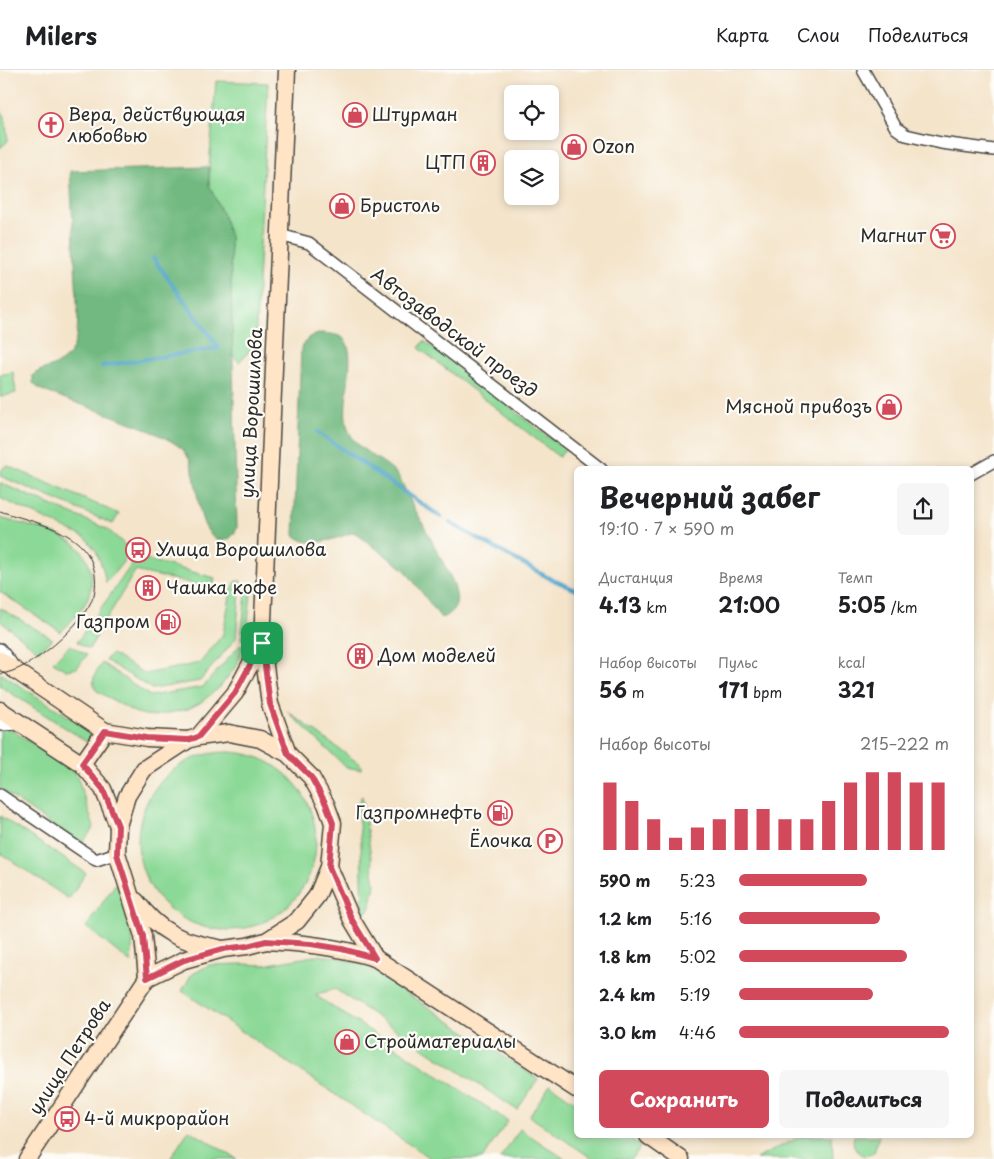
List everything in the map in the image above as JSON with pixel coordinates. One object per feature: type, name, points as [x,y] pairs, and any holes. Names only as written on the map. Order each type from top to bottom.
[{"type":"main road","name":"улица Ворошилова","points":[[193,738],[235,693],[262,643],[287,70]]},
{"type":"main road","points":[[262,643],[270,704],[288,754]]},
{"type":"main road","points":[[0,660],[105,731],[146,738],[193,738],[229,734],[260,740],[288,754],[311,777],[326,804],[333,823],[329,867],[317,896],[297,921],[266,941],[223,949],[184,960],[147,978],[143,936],[117,854],[118,826],[127,796],[144,769],[193,738]]},
{"type":"main road","points":[[0,710],[82,764],[103,789],[118,826]]},
{"type":"main road","points":[[82,764],[105,731]]},
{"type":"main road","points":[[329,867],[352,920],[375,958]]},
{"type":"main road","points":[[130,893],[147,916],[169,933],[195,945],[223,949]]},
{"type":"main road","points":[[266,941],[311,944],[342,949],[375,958],[574,1088]]},
{"type":"main road","name":"улица Петрова","points":[[27,1159],[147,978]]},
{"type":"main road","points":[[651,1138],[681,1159]]},
{"type":"street","points":[[863,70],[896,128],[906,135],[941,143],[994,150]]},
{"type":"street","name":"Автозаводской проезд","points":[[280,235],[308,244],[597,466]]},
{"type":"street","points":[[974,472],[994,461]]},
{"type":"street","points":[[0,649],[20,674]]},
{"type":"street","points":[[0,725],[21,724]]},
{"type":"street","points":[[0,795],[96,860],[117,854]]},
{"type":"green space","points":[[216,81],[268,83],[255,345],[239,362],[232,355],[230,237],[209,185]]},
{"type":"green space","points":[[0,110],[5,116],[8,141],[0,148]]},
{"type":"green space","points":[[209,167],[209,185],[224,217],[230,237],[237,528],[230,538],[221,541],[213,536],[205,526],[199,508],[189,459],[185,452],[177,445],[147,429],[44,391],[33,383],[33,375],[58,364],[66,358],[73,348],[76,337],[78,319],[70,171]]},
{"type":"green space","points":[[322,333],[342,337],[348,346],[350,356],[346,419],[352,437],[363,448],[395,472],[452,580],[456,592],[455,607],[452,612],[441,618],[405,570],[354,532],[331,540],[315,542],[308,542],[294,535],[301,348],[309,337]]},
{"type":"green space","points":[[424,341],[565,450],[559,457],[419,348]]},
{"type":"green space","points":[[13,372],[16,393],[0,397],[0,375]]},
{"type":"green space","points":[[6,465],[119,514],[113,524],[0,476],[0,472]]},
{"type":"green space","points":[[0,483],[107,529],[132,551],[106,583],[96,551],[86,538],[0,498]]},
{"type":"green space","points":[[0,518],[45,530],[63,537],[77,546],[87,560],[91,577],[89,594],[81,610],[61,632],[0,592]]},
{"type":"green space","points":[[137,557],[215,578],[213,588],[135,571],[89,649],[77,642]]},
{"type":"green space","points":[[236,581],[241,581],[236,638],[200,681],[152,689],[105,660],[112,654],[145,674],[200,663],[223,634],[231,591]]},
{"type":"green space","points":[[247,584],[252,585],[246,639],[241,639]]},
{"type":"green space","points":[[0,608],[53,639],[38,651],[0,621]]},
{"type":"green space","points":[[70,645],[87,655],[77,668],[66,670],[53,662]]},
{"type":"green space","points":[[239,646],[243,646],[237,665],[220,687],[200,703],[188,709],[154,716],[134,712],[97,691],[93,680],[102,663],[150,696],[203,687]]},
{"type":"green space","points":[[0,673],[93,732],[95,739],[89,743],[0,686]]},
{"type":"green space","points":[[287,711],[361,765],[361,769],[347,768]]},
{"type":"green space","points":[[0,722],[76,773],[94,827],[81,845],[0,789]]},
{"type":"green space","points":[[227,752],[261,759],[276,767],[290,778],[301,792],[309,807],[316,841],[309,875],[301,890],[290,904],[276,915],[261,923],[227,930],[193,923],[178,915],[164,904],[153,890],[145,875],[138,841],[145,807],[153,792],[164,778],[178,767],[193,759]]},
{"type":"green space","points":[[362,796],[375,884],[368,911],[363,912],[361,843],[357,804]]},
{"type":"green space","points":[[0,816],[86,873],[69,899],[0,853]]},
{"type":"green space","points":[[116,883],[124,897],[133,939],[131,963],[86,927]]},
{"type":"green space","points":[[319,955],[337,957],[365,966],[538,1079],[517,1110],[335,989],[315,995],[508,1121],[482,1159],[431,1159],[182,991],[191,975],[209,965],[264,965]]},
{"type":"green space","points":[[550,1085],[574,1102],[574,1138],[629,1138],[641,1146],[632,1159],[593,1159],[529,1116]]},
{"type":"green space","points":[[520,1129],[565,1159],[500,1159]]},
{"type":"green space","points":[[189,1130],[237,1159],[170,1159]]},
{"type":"green space","points":[[797,1138],[832,1138],[833,1159],[756,1159]]},
{"type":"green space","points":[[854,1138],[878,1138],[874,1153],[865,1156],[855,1148]]},
{"type":"waterway","points":[[102,366],[219,348],[153,258]]},
{"type":"waterway","points":[[317,432],[441,517]]},
{"type":"waterway","points":[[450,523],[549,578],[574,589]]},
{"type":"tram line","points":[[0,511],[55,529],[75,541],[90,558],[96,583],[94,595],[89,606],[68,632],[41,656],[26,665],[0,674]]},
{"type":"place","name":"Штурман","points":[[355,115]]},
{"type":"place","name":"Вера, действующая любовью","points":[[51,125]]},
{"type":"place","name":"Ozon","points":[[574,147]]},
{"type":"place","name":"ЦТП","points":[[483,163]]},
{"type":"place","name":"Бристоль","points":[[342,206]]},
{"type":"place","name":"Магнит","points":[[943,236]]},
{"type":"place","name":"Мясной привозъ","points":[[889,407]]},
{"type":"place","name":"Улица Ворошилова","points":[[138,550]]},
{"type":"place","name":"Чашка кофе","points":[[148,588]]},
{"type":"place","name":"Газпром","points":[[168,622]]},
{"type":"place","name":"Дом моделей","points":[[360,656]]},
{"type":"place","name":"Газпромнефть","points":[[500,813]]},
{"type":"place","name":"Ёлочка","points":[[550,841]]},
{"type":"place","name":"Стройматериалы","points":[[347,1042]]},
{"type":"place","name":"4-й микрорайон","points":[[67,1119]]},
{"type":"route","points":[[262,643],[270,704],[288,754],[311,777],[326,804],[333,823],[329,867],[352,920],[375,958],[342,949],[311,944],[266,941],[223,949],[184,960],[147,978],[143,936],[117,854],[118,826],[103,789],[82,764],[105,731],[146,738],[188,740],[198,737],[235,693],[262,643]]}]
